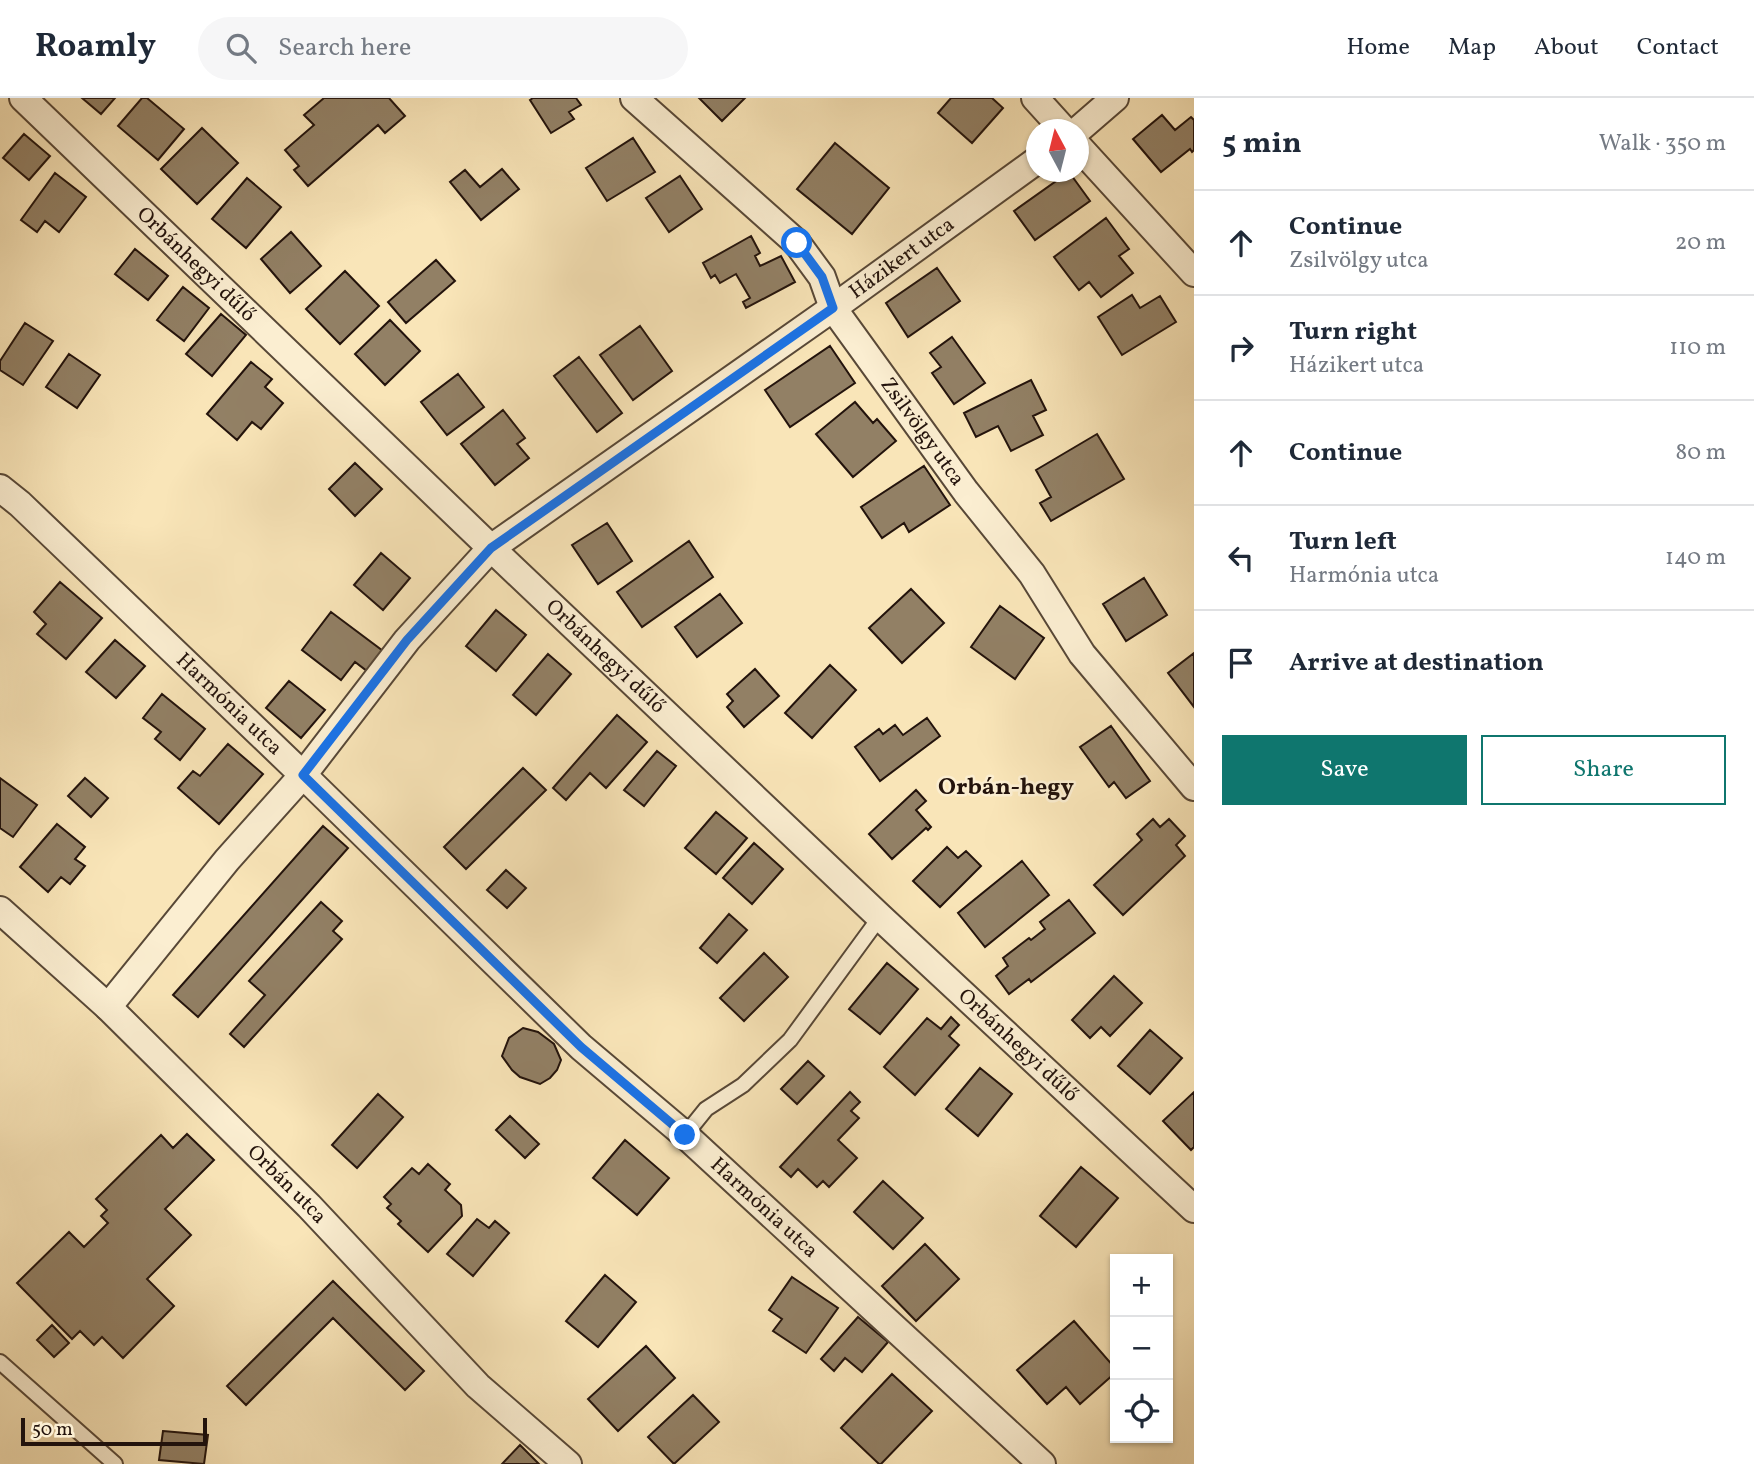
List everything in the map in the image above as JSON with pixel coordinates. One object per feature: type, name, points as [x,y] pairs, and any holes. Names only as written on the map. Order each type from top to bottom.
[{"type":"street","name":"Orbánhegyi dűlő","points":[[23,98],[491,548],[1194,1209]]},
{"type":"street","name":"Zsilvölgy utca","points":[[634,98],[797,243],[822,277],[833,308],[966,492],[1032,574],[1082,654],[1194,787]]},
{"type":"street","points":[[1035,98],[1054,119]]},
{"type":"street","points":[[1089,120],[1115,98]]},
{"type":"street","points":[[1089,157],[1194,273]]},
{"type":"street","name":"Házikert utca","points":[[108,1007],[227,860],[303,775],[407,640],[491,548],[1026,169]]},
{"type":"street","name":"Harmónia utca","points":[[0,488],[30,513],[303,775],[581,1047],[685,1135],[1042,1464]]},
{"type":"street","name":"Orbán utca","points":[[0,911],[108,1007],[329,1226],[478,1386],[568,1464]]},
{"type":"lane","points":[[685,1135],[706,1109],[743,1085],[790,1040],[880,916]]},
{"type":"lane","points":[[0,1362],[115,1464]]},
{"type":"building","points":[[82,98],[115,98],[101,114]]},
{"type":"building","points":[[142,98],[147,98],[184,129],[158,160],[118,126]]},
{"type":"building","points":[[324,98],[389,98],[405,116],[385,133],[378,125],[308,186],[294,170],[299,166],[285,150],[314,125],[304,115]]},
{"type":"building","points":[[576,98],[581,105],[569,112],[574,119],[551,133],[530,100]]},
{"type":"building","points":[[699,98],[745,98],[722,121]]},
{"type":"building","points":[[951,98],[992,98],[1003,108],[972,143],[938,113]]},
{"type":"building","points":[[1162,115],[1175,130],[1191,117],[1194,120],[1194,150],[1192,152],[1190,149],[1161,172],[1133,139]]},
{"type":"building","points":[[202,128],[238,163],[197,204],[161,169]]},
{"type":"building","points":[[24,134],[50,156],[29,180],[3,158]]},
{"type":"building","points":[[633,138],[655,172],[607,201],[586,168]]},
{"type":"building","points":[[835,143],[889,188],[852,234],[797,189]]},
{"type":"building","points":[[502,169],[519,189],[481,220],[450,182],[465,170],[480,187]]},
{"type":"building","points":[[55,173],[86,197],[59,232],[45,221],[37,232],[21,220]]},
{"type":"building","points":[[680,176],[702,209],[669,232],[646,198]]},
{"type":"building","points":[[247,178],[281,207],[246,248],[212,219]]},
{"type":"building","points":[[1055,182],[1076,182],[1090,201],[1035,240],[1014,211]]},
{"type":"building","points":[[1106,218],[1129,249],[1119,256],[1133,273],[1101,297],[1089,282],[1079,290],[1054,257]]},
{"type":"building","points":[[291,232],[321,266],[290,293],[261,259]]},
{"type":"building","points":[[751,236],[760,253],[755,256],[760,266],[781,256],[795,282],[746,308],[743,302],[750,298],[736,274],[720,283],[715,275],[711,278],[703,263]]},
{"type":"building","points":[[135,249],[168,276],[148,300],[115,274]]},
{"type":"building","points":[[436,260],[455,281],[406,323],[388,302]]},
{"type":"building","points":[[937,268],[960,301],[908,337],[886,303]]},
{"type":"building","points":[[345,271],[379,306],[340,344],[306,309]]},
{"type":"building","points":[[183,287],[209,308],[184,341],[157,320]]},
{"type":"building","points":[[1132,295],[1140,308],[1160,296],[1176,322],[1122,355],[1098,317]]},
{"type":"building","points":[[221,314],[246,335],[212,376],[186,354]]},
{"type":"building","points":[[390,320],[420,351],[385,385],[355,354]]},
{"type":"building","points":[[25,323],[53,341],[23,385],[0,370],[0,361]]},
{"type":"building","points":[[640,326],[672,371],[633,400],[600,355]]},
{"type":"building","points":[[952,337],[985,383],[954,404],[932,373],[941,367],[930,353]]},
{"type":"building","points":[[830,346],[855,383],[790,427],[765,390]]},
{"type":"building","points":[[69,354],[100,375],[77,408],[46,387]]},
{"type":"building","points":[[579,357],[622,413],[597,432],[554,376]]},
{"type":"building","points":[[251,362],[272,379],[265,387],[283,403],[261,429],[252,422],[237,440],[207,414]]},
{"type":"building","points":[[458,374],[484,407],[447,435],[421,402]]},
{"type":"building","points":[[1031,380],[1046,410],[1033,416],[1043,435],[1011,451],[998,426],[976,437],[964,413]]},
{"type":"building","points":[[855,402],[873,423],[877,419],[896,441],[853,477],[816,434]]},
{"type":"building","points":[[503,410],[525,438],[517,444],[529,458],[495,485],[461,444]]},
{"type":"building","points":[[1097,434],[1124,479],[1051,521],[1040,503],[1051,497],[1036,470]]},
{"type":"building","points":[[355,463],[382,489],[355,516],[329,489]]},
{"type":"building","points":[[924,466],[950,505],[909,532],[904,523],[882,538],[861,507]]},
{"type":"building","points":[[607,523],[632,561],[598,584],[572,545]]},
{"type":"building","points":[[689,541],[713,577],[642,627],[617,592]]},
{"type":"building","points":[[381,553],[410,578],[383,610],[354,585]]},
{"type":"building","points":[[1144,578],[1167,615],[1126,641],[1103,604]]},
{"type":"building","points":[[60,582],[102,618],[66,659],[37,634],[46,624],[34,612]]},
{"type":"building","points":[[911,589],[944,623],[902,663],[869,628]]},
{"type":"building","points":[[720,594],[742,623],[697,657],[675,627]]},
{"type":"building","points":[[1000,606],[1044,638],[1015,679],[971,647]]},
{"type":"building","points":[[496,610],[526,635],[496,671],[466,646]]},
{"type":"building","points":[[331,612],[383,651],[367,671],[355,662],[341,680],[302,650]]},
{"type":"building","points":[[115,640],[145,666],[116,698],[86,672]]},
{"type":"building","points":[[1194,653],[1194,707],[1168,673]]},
{"type":"building","points":[[548,654],[571,674],[536,715],[513,695]]},
{"type":"building","points":[[830,665],[856,690],[812,738],[785,713]]},
{"type":"building","points":[[755,669],[779,696],[744,727],[727,707],[733,701],[727,694]]},
{"type":"building","points":[[289,681],[325,710],[301,738],[266,708]]},
{"type":"building","points":[[162,694],[205,729],[180,760],[155,739],[161,732],[143,718]]},
{"type":"building","points":[[617,715],[647,742],[606,788],[590,773],[566,800],[553,788]]},
{"type":"building","points":[[927,718],[940,736],[880,781],[855,747],[879,729],[883,734],[895,725],[903,735]]},
{"type":"building","points":[[1111,726],[1150,781],[1126,798],[1114,782],[1109,787],[1080,747]]},
{"type":"building","points":[[228,744],[263,774],[219,824],[178,788],[193,771],[200,776]]},
{"type":"building","points":[[657,751],[676,766],[644,806],[624,790]]},
{"type":"building","points":[[523,768],[546,790],[466,869],[444,847]]},
{"type":"building","points":[[0,778],[37,805],[13,837],[0,828]]},
{"type":"building","points":[[85,778],[108,798],[91,817],[68,796]]},
{"type":"building","points":[[916,790],[926,801],[916,810],[931,827],[928,830],[926,828],[892,859],[869,834]]},
{"type":"building","points":[[716,812],[747,838],[716,874],[685,848]]},
{"type":"building","points":[[1153,819],[1160,827],[1169,819],[1185,836],[1176,845],[1185,856],[1123,915],[1094,885],[1142,840],[1137,834]]},
{"type":"building","points":[[57,824],[85,847],[75,859],[85,866],[70,884],[61,877],[48,892],[20,867]]},
{"type":"building","points":[[323,826],[348,848],[198,1017],[173,995]]},
{"type":"building","points":[[754,843],[783,869],[752,904],[723,878]]},
{"type":"building","points":[[947,847],[958,858],[966,851],[981,866],[940,907],[913,881]]},
{"type":"building","points":[[1022,861],[1049,895],[985,947],[958,913]]},
{"type":"building","points":[[506,870],[526,888],[507,908],[487,890]]},
{"type":"building","points":[[1069,900],[1095,933],[1031,982],[1029,979],[1009,994],[996,976],[1008,966],[1003,958],[1045,929],[1040,922]]},
{"type":"building","points":[[321,902],[342,921],[333,931],[342,939],[244,1047],[230,1034],[265,995],[249,981]]},
{"type":"building","points":[[729,914],[747,930],[717,963],[700,948]]},
{"type":"building","points":[[764,953],[788,977],[744,1021],[720,998]]},
{"type":"building","points":[[887,963],[918,989],[880,1034],[849,1009]]},
{"type":"building","points":[[1114,976],[1142,1003],[1110,1036],[1101,1027],[1090,1038],[1072,1020]]},
{"type":"building","points":[[951,1017],[959,1025],[949,1036],[959,1045],[915,1095],[884,1067],[927,1018],[941,1029]]},
{"type":"building","points":[[523,1028],[538,1032],[554,1044],[561,1060],[550,1078],[540,1084],[520,1077],[502,1056],[509,1038]]},
{"type":"building","points":[[1150,1030],[1182,1058],[1150,1094],[1118,1066]]},
{"type":"building","points":[[808,1061],[824,1076],[797,1104],[781,1089]]},
{"type":"building","points":[[980,1068],[1012,1094],[978,1136],[946,1109]]},
{"type":"building","points":[[850,1092],[860,1102],[851,1111],[859,1118],[838,1140],[857,1158],[829,1187],[823,1181],[817,1187],[798,1169],[791,1177],[780,1167]]},
{"type":"building","points":[[1194,1092],[1194,1147],[1191,1150],[1163,1121]]},
{"type":"building","points":[[378,1094],[403,1117],[357,1168],[332,1145]]},
{"type":"building","points":[[510,1116],[539,1144],[525,1158],[496,1130]]},
{"type":"building","points":[[187,1134],[214,1160],[165,1209],[191,1235],[147,1279],[174,1306],[123,1358],[102,1337],[94,1345],[80,1331],[72,1339],[17,1283],[69,1232],[84,1247],[108,1223],[101,1216],[107,1210],[96,1199],[161,1135],[173,1148]]},
{"type":"building","points":[[625,1140],[669,1178],[637,1215],[593,1178]]},
{"type":"building","points":[[428,1164],[450,1184],[445,1190],[461,1205],[462,1216],[428,1252],[398,1224],[401,1221],[387,1208],[391,1204],[384,1197],[412,1168],[419,1174]]},
{"type":"building","points":[[1081,1167],[1118,1198],[1076,1247],[1040,1216]]},
{"type":"building","points":[[883,1181],[923,1218],[893,1249],[854,1212]]},
{"type":"building","points":[[477,1219],[489,1228],[495,1221],[509,1233],[473,1276],[447,1254]]},
{"type":"building","points":[[925,1244],[959,1279],[916,1321],[882,1286]]},
{"type":"building","points":[[605,1275],[636,1302],[598,1347],[566,1321]]},
{"type":"building","points":[[792,1277],[838,1308],[806,1353],[773,1331],[782,1319],[769,1310]]},
{"type":"building","points":[[333,1281],[424,1371],[405,1390],[333,1318],[246,1405],[227,1386]]},
{"type":"building","points":[[858,1317],[888,1342],[862,1372],[845,1358],[834,1371],[821,1359]]},
{"type":"building","points":[[1074,1321],[1110,1362],[1110,1377],[1080,1404],[1066,1387],[1047,1404],[1017,1370]]},
{"type":"building","points":[[52,1325],[69,1343],[54,1357],[37,1340]]},
{"type":"building","points":[[646,1346],[675,1378],[618,1431],[588,1399]]},
{"type":"building","points":[[892,1374],[932,1411],[879,1464],[841,1428]]},
{"type":"building","points":[[693,1395],[719,1422],[674,1464],[648,1437]]},
{"type":"building","points":[[163,1431],[208,1435],[204,1464],[159,1460]]},
{"type":"building","points":[[520,1445],[539,1464],[502,1464]]},
{"type":"district","name":"Orbán-hegy","points":[[1006,788]]},
{"type":"route","points":[[685,1135],[581,1047],[303,775],[407,640],[491,548],[833,308],[822,277],[797,243]]}]
